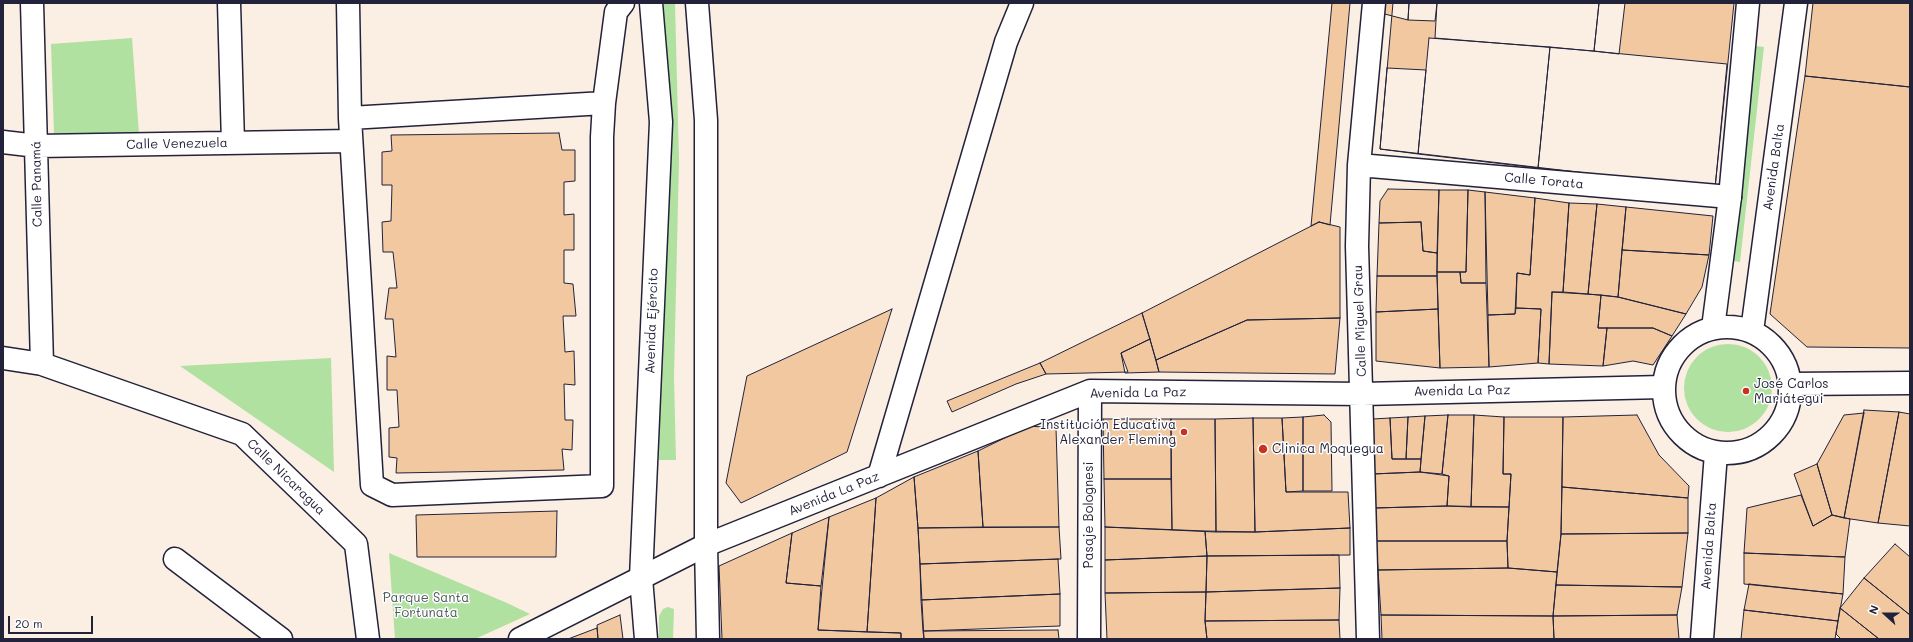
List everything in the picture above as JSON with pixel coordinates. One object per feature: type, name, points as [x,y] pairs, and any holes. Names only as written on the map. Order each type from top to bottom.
[{"type":"street","name":"Calle Panamá","points":[[32,3],[42,364]]},
{"type":"street","points":[[230,3],[233,143]]},
{"type":"street","points":[[348,3],[351,141],[372,484],[392,495],[602,486],[602,137],[604,103],[616,12],[623,3]]},
{"type":"street","name":"Avenida Ejército","points":[[646,639],[641,578],[661,122],[651,3]]},
{"type":"street","points":[[697,3],[706,120],[706,545],[708,639]]},
{"type":"street","points":[[879,476],[1006,42],[1022,3]]},
{"type":"street","name":"Calle Miguel Grau","points":[[1368,639],[1358,246],[1359,164],[1374,3]]},
{"type":"street","points":[[1713,328],[1730,197],[1748,3]]},
{"type":"street","name":"Avenida Balta","points":[[1752,331],[1796,3]]},
{"type":"street","points":[[350,118],[604,103]]},
{"type":"street","name":"Calle Venezuela","points":[[3,142],[37,146],[351,141]]},
{"type":"street","name":"Calle Torata","points":[[1359,164],[1730,197]]},
{"type":"street","points":[[1730,326],[1752,331],[1764,338],[1778,351],[1786,366],[1790,384],[1789,403],[1782,422],[1770,437],[1754,448],[1735,453],[1716,453],[1698,447],[1680,432],[1672,422],[1665,405],[1663,387],[1668,367],[1678,349],[1694,335],[1713,328],[1730,326]]},
{"type":"street","name":"Calle Nicaragua","points":[[3,358],[42,364],[242,434],[356,544],[368,639]]},
{"type":"street","points":[[1790,384],[1910,383]]},
{"type":"street","name":"Avenida La Paz","points":[[520,639],[706,545],[1090,391],[1362,394],[1663,387]]},
{"type":"street","name":"Pasaje Bolognesi","points":[[1089,639],[1090,391]]},
{"type":"street","name":"Avenida Balta","points":[[1702,639],[1716,453]]},
{"type":"street","points":[[175,559],[281,639]]},
{"type":"green space","points":[[661,3],[675,3],[679,159],[674,377],[676,460],[659,460],[661,310]]},
{"type":"green space","points":[[132,38],[139,134],[54,133],[51,44]]},
{"type":"green space","points":[[1756,46],[1764,47],[1740,262],[1733,261]]},
{"type":"green space","points":[[1728,344],[1745,347],[1753,351],[1765,363],[1769,371],[1772,388],[1769,405],[1765,413],[1753,425],[1745,429],[1728,432],[1711,429],[1703,425],[1691,413],[1687,405],[1684,388],[1687,371],[1691,363],[1703,351],[1711,347]]},
{"type":"green space","points":[[331,358],[334,472],[180,366]]},
{"type":"green space","name":"Parque Santa Fortunata","points":[[389,553],[530,614],[475,639],[395,639]]},
{"type":"green space","points":[[668,607],[674,609],[673,639],[659,639],[659,616],[663,609]]},
{"type":"building","points":[[1332,3],[1350,3],[1330,225],[1319,222],[1311,226]]},
{"type":"building","points":[[1374,3],[1409,3],[1408,20],[1373,11]]},
{"type":"building","points":[[1393,3],[1734,3],[1715,188],[1380,149]]},
{"type":"building","points":[[1409,3],[1437,3],[1435,21],[1408,20]]},
{"type":"building","points":[[1437,3],[1599,3],[1594,51],[1435,38]]},
{"type":"building","points":[[1599,3],[1625,3],[1619,54],[1594,51]]},
{"type":"building","points":[[1813,3],[1910,3],[1910,87],[1805,76]]},
{"type":"building","points":[[1429,38],[1550,47],[1538,168],[1418,154]]},
{"type":"building","points":[[1550,47],[1727,64],[1715,188],[1538,168]]},
{"type":"building","points":[[1387,68],[1426,70],[1418,154],[1380,149]]},
{"type":"building","points":[[1805,76],[1910,87],[1910,348],[1807,347],[1770,314]]},
{"type":"building","points":[[559,133],[562,150],[575,150],[575,181],[564,182],[564,215],[574,214],[574,250],[564,250],[564,283],[573,284],[576,316],[563,316],[565,352],[574,351],[575,385],[564,384],[565,420],[573,420],[572,450],[562,449],[564,470],[396,473],[397,458],[389,457],[389,428],[399,427],[397,390],[387,390],[387,356],[396,357],[393,319],[385,319],[389,288],[397,288],[393,252],[383,252],[382,222],[391,221],[392,185],[382,185],[382,152],[392,151],[391,135]]},
{"type":"building","points":[[1388,189],[1439,190],[1437,253],[1423,251],[1421,222],[1379,223],[1380,201]]},
{"type":"building","points":[[1439,190],[1468,190],[1466,272],[1437,272]]},
{"type":"building","points":[[1468,190],[1485,192],[1486,283],[1461,283],[1460,272],[1466,272]]},
{"type":"building","points":[[1485,192],[1535,198],[1530,275],[1517,273],[1515,314],[1488,315]]},
{"type":"building","points":[[1535,198],[1569,203],[1563,292],[1552,292],[1549,364],[1538,363],[1541,309],[1516,308],[1517,273],[1530,275]]},
{"type":"building","points":[[1569,203],[1597,204],[1588,294],[1563,292]]},
{"type":"building","points":[[1597,204],[1626,207],[1618,297],[1588,294]]},
{"type":"building","points":[[1626,207],[1713,216],[1709,255],[1622,250]]},
{"type":"building","points":[[1319,222],[1340,227],[1340,318],[1247,320],[1156,360],[1142,313]]},
{"type":"building","points":[[1421,222],[1423,251],[1437,253],[1437,276],[1377,276],[1379,223]]},
{"type":"building","points":[[1622,250],[1709,255],[1702,287],[1686,314],[1618,297]]},
{"type":"building","points":[[1437,272],[1460,272],[1461,283],[1486,283],[1489,367],[1440,368]]},
{"type":"building","points":[[1377,276],[1437,276],[1438,309],[1376,312]]},
{"type":"building","points":[[1552,292],[1601,295],[1598,328],[1607,328],[1603,366],[1549,364]]},
{"type":"building","points":[[1601,295],[1618,297],[1686,314],[1672,336],[1653,328],[1598,328]]},
{"type":"building","points":[[1516,308],[1541,309],[1538,363],[1489,367],[1488,315],[1515,314]]},
{"type":"building","points":[[892,309],[847,452],[741,503],[726,483],[747,376]]},
{"type":"building","points":[[1438,309],[1440,368],[1376,361],[1376,312]]},
{"type":"building","points":[[1142,313],[1150,339],[1121,353],[1128,372],[1046,374],[1040,363]]},
{"type":"building","points":[[1340,318],[1335,374],[1159,372],[1156,360],[1247,320]]},
{"type":"building","points":[[1607,328],[1653,328],[1672,336],[1653,365],[1633,361],[1603,366]]},
{"type":"building","points":[[1150,339],[1159,372],[1125,373],[1121,353]]},
{"type":"building","points":[[1040,363],[1046,374],[1016,384],[952,412],[947,401]]},
{"type":"building","points":[[1864,410],[1899,412],[1878,523],[1844,518]]},
{"type":"building","points":[[1899,412],[1910,414],[1910,526],[1878,523]]},
{"type":"building","points":[[1864,413],[1844,518],[1832,515],[1817,464],[1844,415]]},
{"type":"building","points":[[1324,415],[1331,422],[1332,491],[1303,491],[1303,417]]},
{"type":"building","points":[[1448,415],[1442,474],[1420,472],[1425,416]]},
{"type":"building","points":[[1448,415],[1474,415],[1471,507],[1447,506],[1449,476],[1442,474]]},
{"type":"building","points":[[1474,415],[1504,417],[1503,474],[1511,474],[1509,507],[1471,507]]},
{"type":"building","points":[[1637,415],[1659,455],[1689,486],[1688,498],[1562,487],[1563,417]]},
{"type":"building","points":[[1425,416],[1421,459],[1406,459],[1408,417]]},
{"type":"building","points":[[1303,417],[1303,491],[1286,492],[1282,418]]},
{"type":"building","points":[[1408,417],[1406,459],[1392,459],[1390,418]]},
{"type":"building","points":[[1504,417],[1563,417],[1561,534],[1557,572],[1508,568],[1507,541],[1511,474],[1503,474]]},
{"type":"building","points":[[1253,418],[1282,418],[1286,492],[1348,492],[1350,528],[1255,532]]},
{"type":"building","points":[[1253,418],[1255,532],[1216,532],[1215,419]]},
{"type":"building","points":[[1390,418],[1392,459],[1421,459],[1420,472],[1372,474],[1373,419]]},
{"type":"building","points":[[1103,419],[1171,419],[1171,479],[1104,479]]},
{"type":"building","points":[[1171,419],[1215,419],[1216,532],[1172,530]]},
{"type":"building","points":[[1029,426],[1056,428],[1059,527],[983,527],[978,451]]},
{"type":"building","points":[[978,451],[983,527],[918,528],[914,477]]},
{"type":"building","points":[[1817,464],[1832,515],[1813,526],[1794,474]]},
{"type":"building","points":[[1420,472],[1449,476],[1447,506],[1374,508],[1372,474]]},
{"type":"building","points":[[914,477],[924,639],[901,639],[901,633],[867,632],[876,498]]},
{"type":"building","points":[[1104,479],[1171,479],[1172,530],[1105,527]]},
{"type":"building","points":[[1562,487],[1688,498],[1688,533],[1561,534]]},
{"type":"building","points":[[1801,495],[1813,526],[1832,515],[1850,519],[1845,557],[1744,553],[1747,508]]},
{"type":"building","points":[[876,498],[867,632],[818,630],[829,517]]},
{"type":"building","points":[[1447,506],[1509,507],[1507,541],[1376,541],[1374,508]]},
{"type":"building","points":[[557,511],[556,557],[417,557],[416,515]]},
{"type":"building","points":[[829,517],[821,586],[786,583],[792,533]]},
{"type":"building","points":[[1059,527],[1061,559],[920,564],[918,528]]},
{"type":"building","points":[[1105,527],[1205,531],[1207,556],[1105,560]]},
{"type":"building","points":[[1350,528],[1350,555],[1207,556],[1205,531],[1255,532]]},
{"type":"building","points":[[792,533],[786,583],[821,586],[818,630],[901,633],[901,639],[722,639],[719,566]]},
{"type":"building","points":[[1688,533],[1682,587],[1556,585],[1561,534]]},
{"type":"building","points":[[1376,541],[1507,541],[1508,568],[1378,570]]},
{"type":"building","points":[[1895,544],[1910,557],[1910,615],[1864,578]]},
{"type":"building","points":[[1744,553],[1845,557],[1843,594],[1744,584]]},
{"type":"building","points":[[1339,555],[1340,588],[1206,592],[1207,556]]},
{"type":"building","points":[[1207,556],[1206,592],[1105,593],[1105,560]]},
{"type":"building","points":[[1058,559],[1060,594],[921,600],[920,564]]},
{"type":"building","points":[[1508,568],[1557,572],[1553,616],[1381,615],[1378,570]]},
{"type":"building","points":[[1864,578],[1910,615],[1910,639],[1879,639],[1840,608]]},
{"type":"building","points":[[1749,584],[1843,594],[1838,621],[1744,610]]},
{"type":"building","points":[[1556,585],[1682,587],[1677,615],[1553,616]]},
{"type":"building","points":[[1340,588],[1339,620],[1205,621],[1206,592]]},
{"type":"building","points":[[1206,592],[1205,621],[1207,639],[1107,639],[1105,593]]},
{"type":"building","points":[[1060,594],[1060,626],[923,631],[921,600]]},
{"type":"building","points":[[1840,608],[1879,639],[1841,639],[1836,634]]},
{"type":"building","points":[[1744,610],[1838,621],[1835,639],[1741,639]]},
{"type":"building","points":[[620,615],[623,639],[598,639],[597,625]]},
{"type":"building","points":[[1381,615],[1553,616],[1554,639],[1382,639]]},
{"type":"building","points":[[1677,615],[1679,639],[1554,639],[1553,616]]},
{"type":"building","points":[[1339,620],[1340,639],[1207,639],[1205,621]]},
{"type":"building","points":[[597,628],[598,639],[568,639]]},
{"type":"building","points":[[1058,630],[1059,639],[924,639],[923,631]]},
{"type":"place","name":"José Carlos Mariátegui","points":[[1746,391]]},
{"type":"place","name":"Institución Educativa Alexander Fleming","points":[[1184,432]]},
{"type":"place","name":"Clinica Moquegua","points":[[1263,449]]}]
